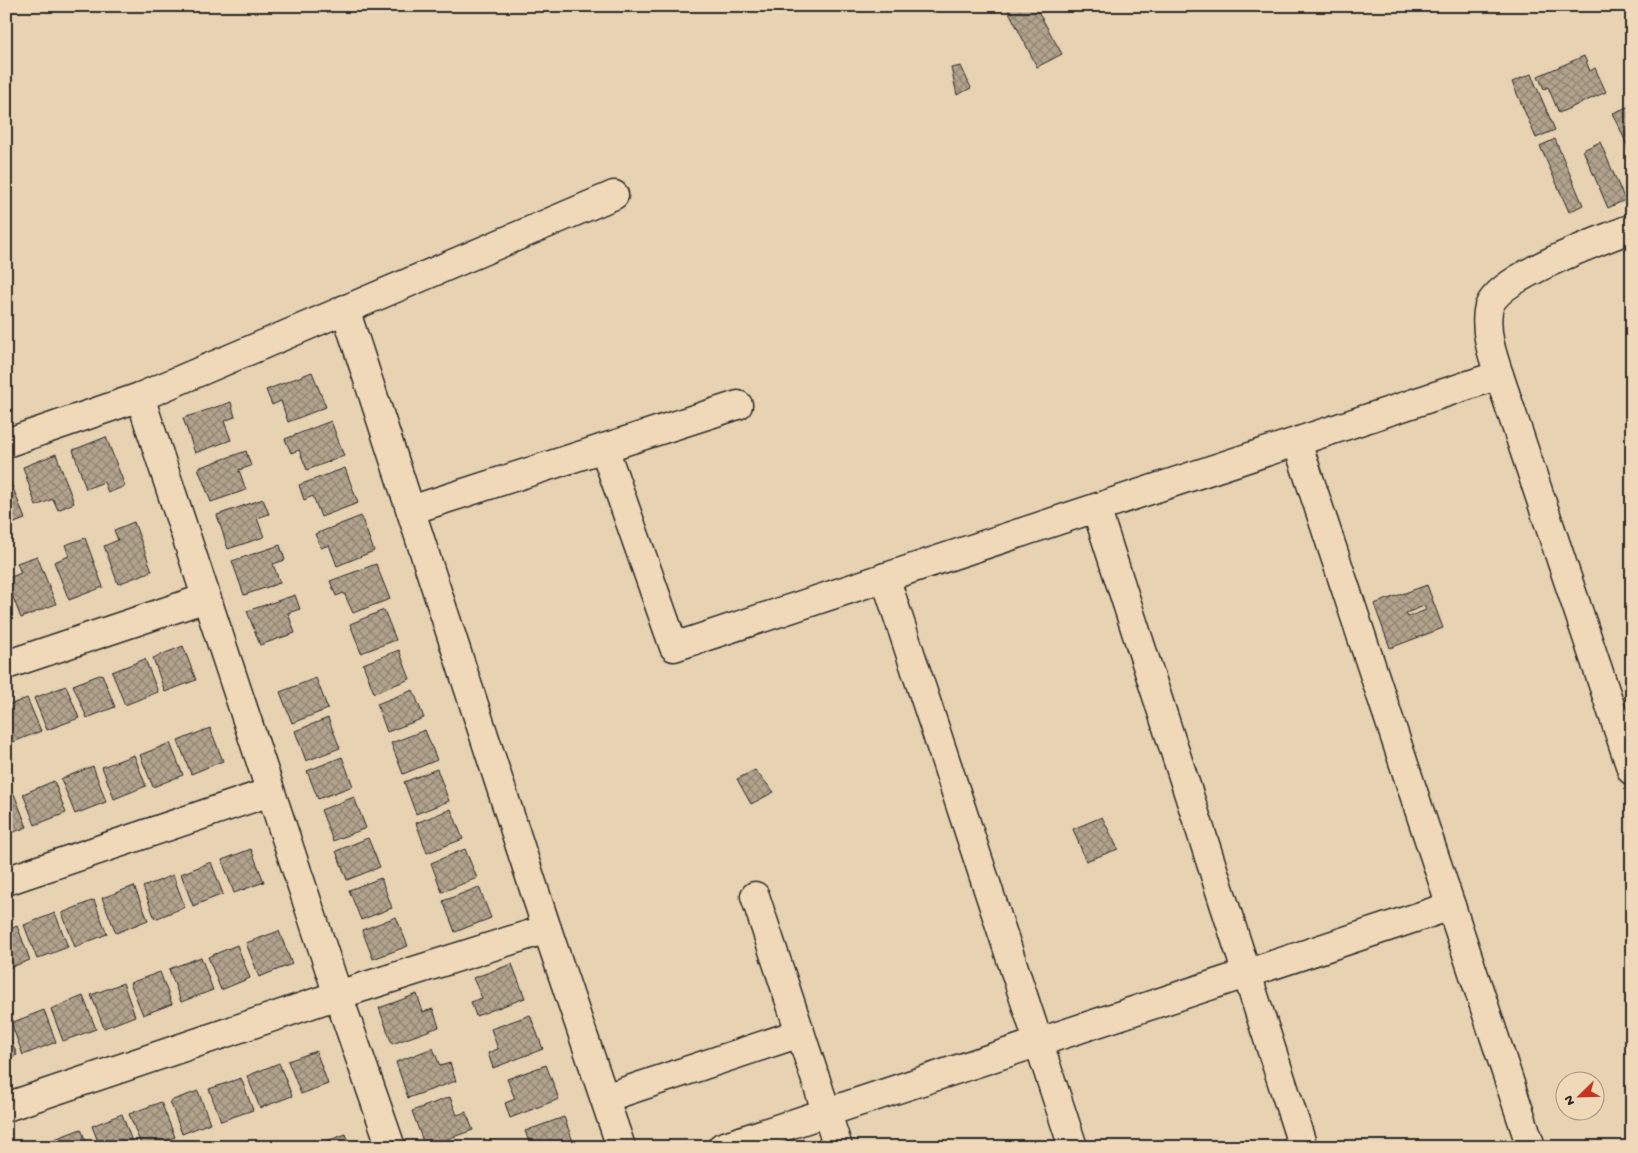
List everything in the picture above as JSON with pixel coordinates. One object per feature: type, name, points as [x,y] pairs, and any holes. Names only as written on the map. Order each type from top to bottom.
[{"type":"street","points":[[6,443],[140,397],[614,195]]},
{"type":"street","points":[[1632,228],[1520,276],[1499,292],[1488,309],[1489,342],[1498,375],[1632,771]]},
{"type":"street","points":[[345,309],[546,929],[621,1147]]},
{"type":"street","points":[[604,448],[674,647],[1498,375]]},
{"type":"street","points":[[140,397],[270,792],[391,1147]]},
{"type":"street","points":[[411,510],[738,405]]},
{"type":"street","points":[[1297,442],[1531,1147]]},
{"type":"street","points":[[1096,508],[1303,1147]]},
{"type":"street","points":[[885,577],[1073,1147]]},
{"type":"street","points":[[6,665],[206,598]]},
{"type":"street","points":[[6,881],[270,792]]},
{"type":"street","points":[[755,896],[838,1147]]},
{"type":"street","points":[[722,1147],[1451,906]]},
{"type":"street","points":[[6,1107],[338,995],[546,929]]},
{"type":"street","points":[[605,1098],[800,1033]]},
{"type":"building","points":[[1006,6],[1035,6],[1062,54],[1037,67]]},
{"type":"building","points":[[1584,56],[1590,71],[1595,68],[1606,92],[1559,113],[1548,87],[1544,89],[1538,76]]},
{"type":"building","points":[[961,66],[971,88],[957,95],[951,68]]},
{"type":"building","points":[[1531,74],[1555,130],[1536,138],[1512,82]]},
{"type":"building","points":[[1632,105],[1632,151],[1630,152],[1613,113]]},
{"type":"building","points":[[1555,139],[1583,205],[1569,212],[1540,146]]},
{"type":"building","points":[[1600,142],[1625,200],[1608,208],[1583,150]]},
{"type":"building","points":[[312,372],[326,407],[288,422],[281,401],[272,405],[266,390]]},
{"type":"building","points":[[231,402],[235,417],[224,421],[231,440],[195,453],[183,418]]},
{"type":"building","points":[[331,421],[344,456],[307,470],[299,450],[291,453],[285,439]]},
{"type":"building","points":[[106,437],[125,486],[108,493],[104,482],[86,489],[73,450]]},
{"type":"building","points":[[246,451],[251,466],[239,470],[246,490],[211,502],[198,468]]},
{"type":"building","points":[[56,454],[74,503],[58,510],[53,499],[36,506],[23,467]]},
{"type":"building","points":[[345,468],[358,503],[321,517],[313,496],[304,500],[299,485]]},
{"type":"building","points":[[6,470],[25,519],[9,525],[6,519]]},
{"type":"building","points":[[263,499],[269,514],[257,518],[264,537],[228,549],[217,515]]},
{"type":"building","points":[[361,516],[374,551],[337,566],[329,545],[321,548],[315,534]]},
{"type":"building","points":[[134,522],[152,571],[118,584],[104,546],[118,540],[114,530]]},
{"type":"building","points":[[85,538],[103,587],[69,600],[54,562],[69,556],[65,545]]},
{"type":"building","points":[[280,545],[285,560],[273,564],[280,583],[244,595],[232,561]]},
{"type":"building","points":[[37,556],[56,604],[21,618],[6,579],[21,573],[17,563]]},
{"type":"building","points":[[376,564],[390,599],[353,613],[344,593],[336,596],[330,581]]},
{"type":"building","points":[[1427,585],[1443,628],[1390,648],[1374,604]],"holes":[[[1424,606],[1426,610],[1408,617],[1406,613]]]},
{"type":"building","points":[[295,595],[300,609],[288,613],[295,633],[260,645],[247,611]]},
{"type":"building","points":[[384,610],[396,640],[361,653],[350,624]]},
{"type":"building","points":[[183,646],[196,680],[165,692],[153,658]]},
{"type":"building","points":[[399,650],[410,679],[374,693],[363,664]]},
{"type":"building","points":[[145,659],[158,692],[125,705],[112,672]]},
{"type":"building","points":[[102,674],[115,707],[87,718],[73,685]]},
{"type":"building","points":[[316,678],[328,709],[292,723],[280,692]]},
{"type":"building","points":[[66,686],[79,718],[47,730],[34,698]]},
{"type":"building","points":[[413,690],[424,718],[387,732],[377,704]]},
{"type":"building","points":[[27,698],[41,731],[8,744],[6,706]]},
{"type":"building","points":[[328,718],[340,748],[306,761],[295,731]]},
{"type":"building","points":[[210,728],[223,761],[191,774],[178,741]]},
{"type":"building","points":[[425,730],[437,760],[403,774],[391,743]]},
{"type":"building","points":[[170,743],[183,775],[153,787],[140,755]]},
{"type":"building","points":[[134,755],[146,786],[114,799],[102,767]]},
{"type":"building","points":[[342,757],[353,786],[318,799],[307,771]]},
{"type":"building","points":[[93,766],[106,802],[75,814],[61,779]]},
{"type":"building","points":[[437,769],[449,801],[416,814],[404,782]]},
{"type":"building","points":[[755,770],[774,792],[751,804],[737,779]]},
{"type":"building","points":[[54,781],[66,813],[35,825],[23,794]]},
{"type":"building","points":[[14,794],[27,827],[6,835],[6,797]]},
{"type":"building","points":[[354,797],[366,828],[333,841],[321,810]]},
{"type":"building","points":[[451,809],[463,839],[427,853],[416,823]]},
{"type":"building","points":[[1102,817],[1118,849],[1086,861],[1073,829]]},
{"type":"building","points":[[368,838],[380,867],[347,880],[336,851]]},
{"type":"building","points":[[251,849],[264,882],[234,893],[222,860]]},
{"type":"building","points":[[465,849],[477,878],[442,892],[431,863]]},
{"type":"building","points":[[211,862],[223,894],[193,906],[181,874]]},
{"type":"building","points":[[173,875],[185,907],[155,919],[143,887]]},
{"type":"building","points":[[381,878],[392,908],[361,920],[349,890]]},
{"type":"building","points":[[134,886],[148,920],[116,933],[102,898]]},
{"type":"building","points":[[479,887],[491,918],[455,932],[443,901]]},
{"type":"building","points":[[94,900],[107,934],[75,947],[62,913]]},
{"type":"building","points":[[55,913],[68,947],[37,959],[24,925]]},
{"type":"building","points":[[396,917],[408,946],[373,959],[362,930]]},
{"type":"building","points":[[17,926],[30,960],[6,969],[6,931]]},
{"type":"building","points":[[279,931],[292,964],[259,977],[246,943]]},
{"type":"building","points":[[237,945],[250,978],[221,990],[208,957]]},
{"type":"building","points":[[201,957],[213,990],[181,1002],[169,969]]},
{"type":"building","points":[[512,964],[525,998],[476,1016],[471,1002],[482,998],[473,978]]},
{"type":"building","points":[[160,972],[172,1004],[143,1015],[130,983]]},
{"type":"building","points":[[123,983],[135,1016],[104,1028],[91,995]]},
{"type":"building","points":[[417,994],[423,1012],[433,1009],[439,1027],[392,1044],[379,1008]]},
{"type":"building","points":[[83,996],[96,1029],[63,1041],[51,1009]]},
{"type":"building","points":[[44,1010],[56,1042],[23,1055],[11,1023]]},
{"type":"building","points":[[530,1015],[543,1049],[493,1068],[488,1053],[498,1049],[491,1029]]},
{"type":"building","points":[[6,1027],[17,1055],[6,1059]]},
{"type":"building","points":[[433,1048],[440,1066],[450,1063],[456,1081],[408,1098],[396,1062]]},
{"type":"building","points":[[316,1051],[328,1084],[301,1094],[288,1061]]},
{"type":"building","points":[[279,1063],[292,1096],[260,1108],[247,1076]]},
{"type":"building","points":[[546,1065],[559,1099],[510,1118],[505,1103],[515,1099],[507,1079]]},
{"type":"building","points":[[241,1078],[253,1110],[221,1121],[209,1089]]},
{"type":"building","points":[[198,1091],[210,1123],[182,1134],[170,1101]]},
{"type":"building","points":[[450,1097],[457,1115],[466,1112],[473,1130],[425,1147],[412,1111]]},
{"type":"building","points":[[161,1102],[175,1137],[149,1147],[142,1147],[129,1114]]},
{"type":"building","points":[[122,1114],[134,1147],[100,1147],[92,1126]]},
{"type":"building","points":[[564,1117],[575,1147],[531,1147],[525,1131]]},
{"type":"building","points":[[81,1129],[88,1147],[54,1147],[52,1140]]},
{"type":"building","points":[[346,1134],[351,1147],[313,1147],[313,1146]]}]
